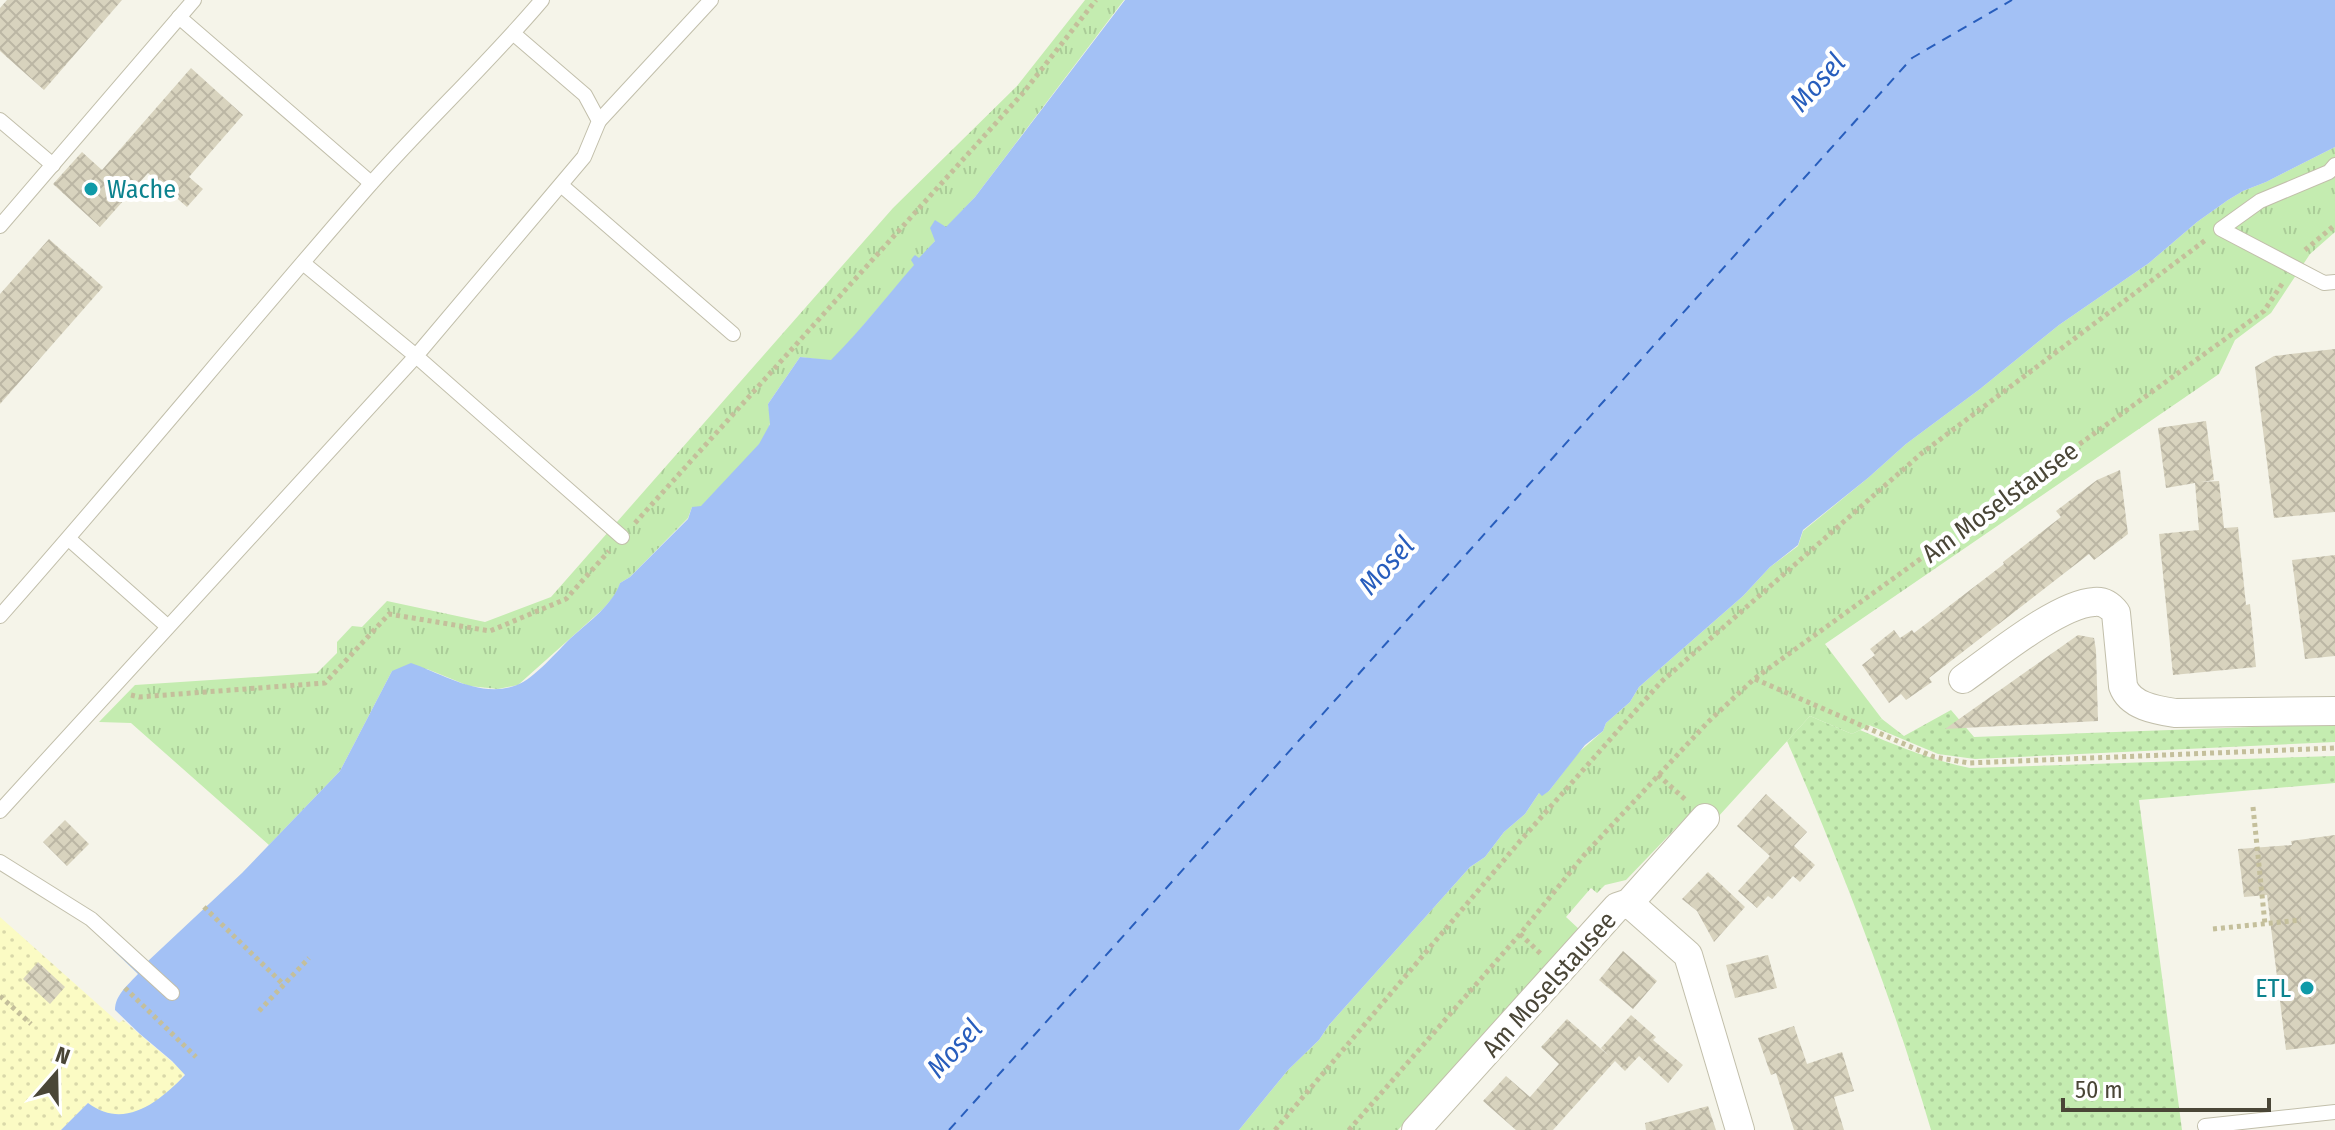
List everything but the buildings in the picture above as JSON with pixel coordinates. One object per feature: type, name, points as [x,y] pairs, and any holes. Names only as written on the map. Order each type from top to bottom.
[{"type":"street","points":[[1963,679],[2038,625],[2081,605],[2105,603],[2116,613],[2126,695],[2155,710],[2175,713],[2335,711]]},
{"type":"street","name":"Am Moselstausee","points":[[1416,1130],[1617,907],[1629,903],[1705,818]]},
{"type":"street","points":[[1629,903],[1688,955],[1740,1130]]},
{"type":"lane","points":[[0,226],[194,0]]},
{"type":"lane","points":[[0,616],[371,183],[514,34],[542,0]]},
{"type":"lane","points":[[0,811],[416,356],[584,157],[599,121],[711,0]]},
{"type":"lane","points":[[179,17],[371,183]]},
{"type":"lane","points":[[514,34],[585,95],[599,121]]},
{"type":"lane","points":[[0,120],[53,165]]},
{"type":"lane","points":[[2335,165],[2329,172],[2260,201],[2221,229],[2324,283],[2335,282]]},
{"type":"lane","points":[[561,185],[733,334]]},
{"type":"lane","points":[[303,263],[416,356],[622,537]]},
{"type":"lane","points":[[69,539],[167,626]]},
{"type":"lane","points":[[0,862],[91,919],[172,993]]},
{"type":"lane","points":[[2205,1126],[2335,1112]]},
{"type":"path","points":[[110,692],[139,697],[325,683],[389,614],[490,631],[566,599],[1023,93],[1096,0]]},
{"type":"path","name":"Am Moselstausee","points":[[1349,1130],[1520,934],[1585,854],[1708,722],[1754,679],[2264,311],[2306,248],[2335,225]]},
{"type":"path","points":[[1275,1130],[1521,840],[1661,682],[1922,453],[2221,229]]},
{"type":"path","points":[[1754,679],[1934,757],[1969,763],[2335,748]]},
{"type":"path","points":[[1658,775],[1705,818]]},
{"type":"path","points":[[2253,807],[2265,924]]},
{"type":"path","points":[[204,907],[284,985]]},
{"type":"path","points":[[2213,929],[2301,920]]},
{"type":"path","points":[[259,1011],[309,958]]},
{"type":"path","points":[[125,988],[196,1057]]},
{"type":"path","points":[[0,996],[31,1024]]},
{"type":"green space","points":[[1085,0],[1124,0],[975,197],[946,228],[936,221],[935,241],[839,354],[831,361],[800,357],[768,404],[770,423],[767,433],[751,455],[701,507],[692,507],[688,518],[630,577],[620,583],[618,592],[602,610],[518,685],[498,689],[469,686],[427,669],[392,671],[340,771],[269,845],[131,723],[99,722],[135,685],[317,673],[337,653],[337,642],[352,626],[362,627],[387,601],[485,622],[551,597],[893,208],[1017,86]]},
{"type":"green space","points":[[2335,147],[2335,232],[2310,254],[2271,313],[2235,340],[2219,374],[1825,644],[1882,719],[1852,734],[1810,716],[1717,818],[1708,808],[1696,807],[1626,880],[1605,885],[1597,893],[1591,888],[1566,917],[1580,930],[1398,1130],[1239,1130],[1288,1070],[1319,1040],[1470,867],[1485,857],[1504,832],[1525,814],[1539,793],[1549,791],[1578,753],[1630,702],[1639,687],[1743,596],[1770,567],[1798,546],[1803,531],[1906,444],[2059,325],[2149,263],[2197,222],[2243,191]]},
{"type":"green space","points":[[1951,710],[1974,737],[2335,724],[2335,742],[1975,759],[1938,754],[1869,725],[1882,719],[1904,736]]},
{"type":"green space","points":[[1810,716],[1852,734],[1860,730],[1914,752],[1970,768],[2335,756],[2335,783],[2139,800],[2182,1130],[1931,1130],[1865,933],[1787,741]]},
{"type":"sand","points":[[0,917],[119,1023],[123,1020],[185,1073],[177,1084],[132,1116],[106,1116],[88,1103],[61,1130],[0,1130]]},
{"type":"water","name":"Mosel","points":[[1125,0],[2335,0],[2335,147],[2243,191],[2197,222],[2149,263],[2059,325],[1906,444],[1803,530],[1798,545],[1639,687],[1630,702],[1585,745],[1549,791],[1542,796],[1539,793],[1525,814],[1504,832],[1485,857],[1470,867],[1319,1040],[1288,1070],[1239,1130],[61,1130],[88,1103],[101,1111],[115,1114],[140,1110],[164,1095],[185,1075],[115,1010],[120,995],[138,974],[113,950],[123,940],[147,962],[242,873],[340,771],[392,671],[411,663],[476,687],[503,689],[524,682],[546,664],[606,605],[620,583],[630,577],[688,519],[692,507],[701,506],[759,444],[770,424],[768,404],[800,357],[831,360],[914,265],[913,257],[919,258],[935,241],[930,228],[935,220],[946,227],[975,197]]},
{"type":"ferry route","points":[[949,1130],[1912,58],[2012,0]]},
{"type":"place","name":"Wache","points":[[91,189]]},
{"type":"place","name":"ETL","points":[[2307,988]]}]
